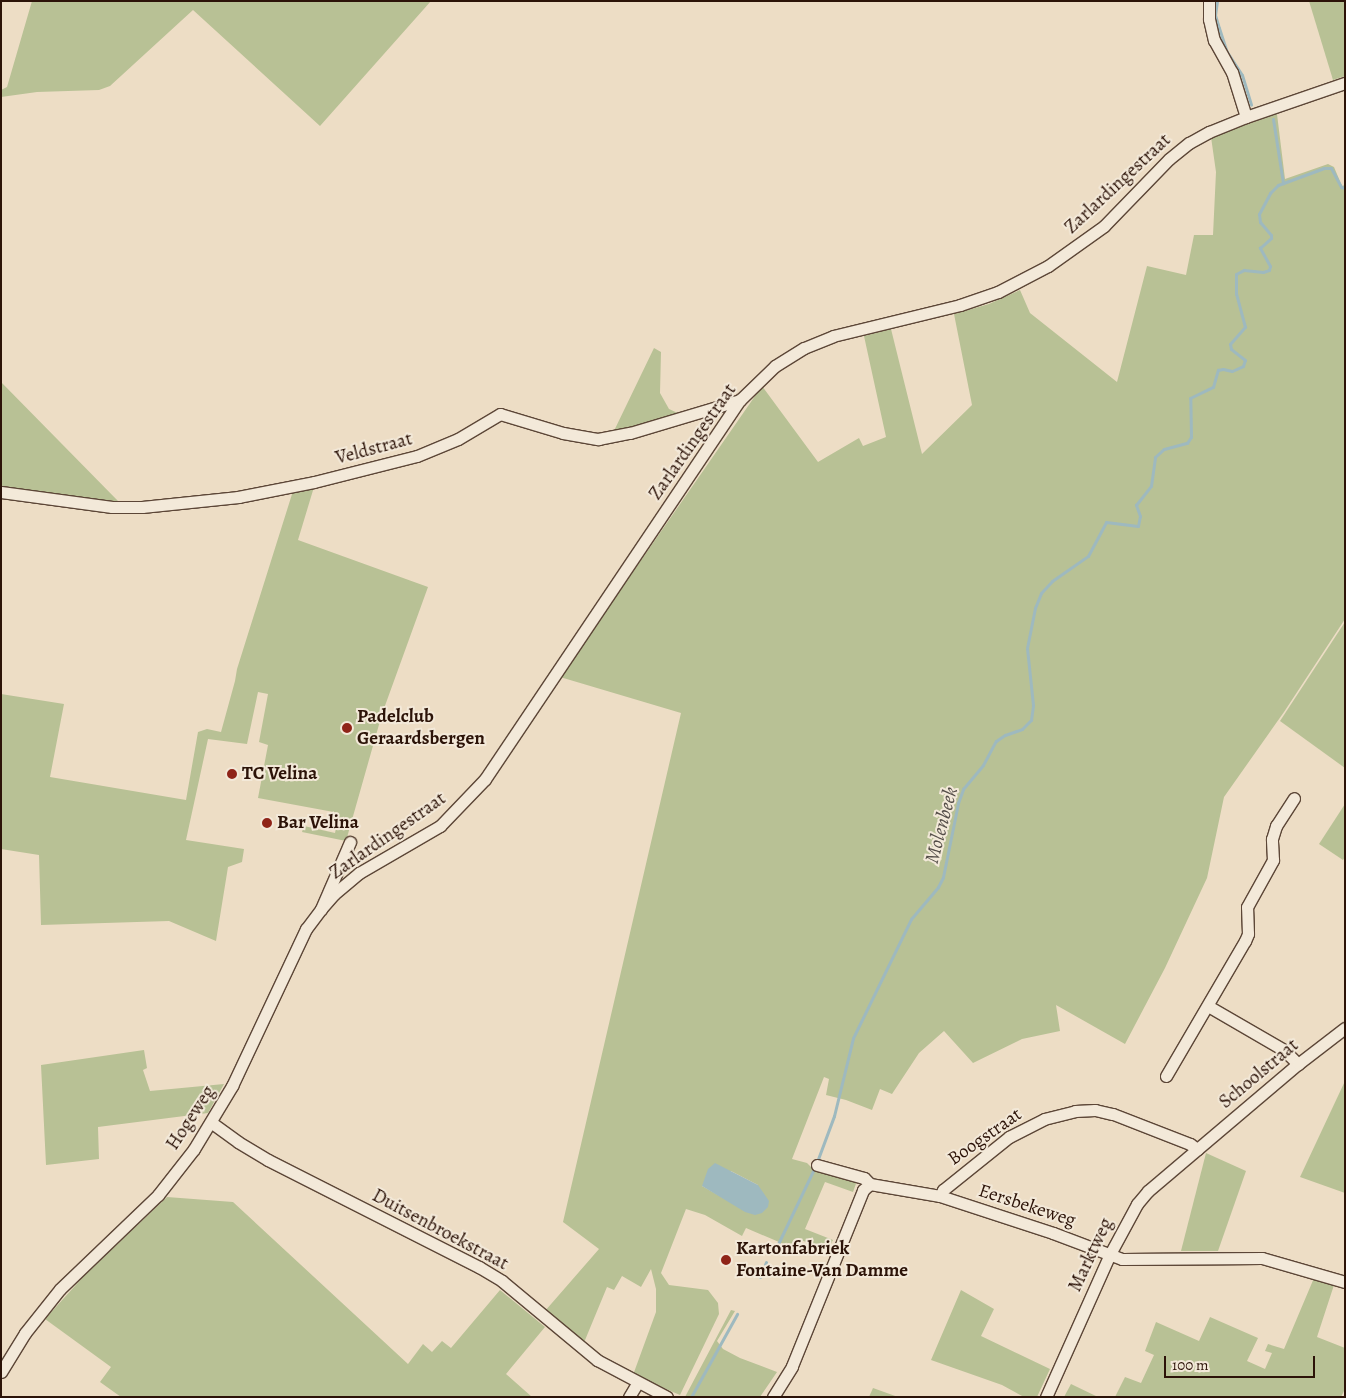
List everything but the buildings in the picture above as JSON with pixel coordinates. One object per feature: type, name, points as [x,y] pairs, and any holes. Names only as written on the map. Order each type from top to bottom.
[{"type":"street","points":[[1209,1],[1209,19],[1214,40],[1232,72],[1246,117]]},
{"type":"street","name":"Zarlardingestraat","points":[[321,909],[334,894],[360,873],[440,826],[485,780],[740,400],[775,366],[804,348],[865,327],[960,305],[998,292],[1048,266],[1104,226],[1169,159],[1189,143],[1209,132],[1246,117],[1345,83]]},
{"type":"street","name":"Veldstraat","points":[[1,492],[112,507],[152,506],[238,497],[314,482],[417,456],[458,440],[500,414],[563,433],[598,439],[630,433],[740,400]]},
{"type":"street","points":[[1166,1076],[1245,941],[1248,934],[1247,907],[1273,860],[1272,839],[1276,826],[1294,798]]},
{"type":"street","name":"Hogeweg","points":[[1,1372],[6,1354],[37,1316],[60,1289],[158,1195],[194,1149],[212,1122],[232,1086],[306,929],[321,909],[350,842]]},
{"type":"street","points":[[1208,1006],[1284,1050],[1298,1064]]},
{"type":"street","name":"Schoolstraat","points":[[1197,1149],[1298,1064],[1345,1028]]},
{"type":"street","name":"Boogstraat","points":[[940,1196],[943,1190],[1009,1137],[1044,1119],[1075,1111],[1095,1110],[1113,1114],[1190,1144],[1197,1149]]},
{"type":"street","name":"Duitsenbroekstraat","points":[[212,1122],[238,1142],[268,1160],[479,1267],[502,1281],[577,1346],[614,1370],[667,1397]]},
{"type":"street","name":"Marktweg","points":[[1046,1397],[1110,1254],[1137,1204],[1197,1149]]},
{"type":"street","name":"Eersbekeweg","points":[[817,1166],[864,1178],[870,1184],[940,1196],[1122,1259],[1262,1258],[1345,1282]]},
{"type":"street","points":[[773,1397],[792,1366],[863,1190],[870,1184]]},
{"type":"street","points":[[629,1397],[638,1382]]},
{"type":"green space","points":[[32,1],[431,1],[320,126],[193,10],[110,86],[99,90],[37,92],[1,97],[1,90],[7,87]]},
{"type":"green space","points":[[1309,1],[1345,1],[1345,76],[1333,80]]},
{"type":"green space","points":[[1277,114],[1285,179],[1328,164],[1334,167],[1342,186],[1345,185],[1345,619],[1284,712],[1224,797],[1207,878],[1165,968],[1125,1044],[1056,1005],[1060,1031],[1022,1039],[973,1063],[944,1031],[919,1053],[892,1094],[880,1089],[872,1110],[826,1095],[829,1079],[824,1077],[792,1159],[807,1163],[811,1167],[858,1178],[853,1192],[825,1182],[805,1229],[833,1240],[827,1251],[799,1239],[793,1248],[746,1228],[742,1236],[705,1215],[686,1209],[661,1273],[669,1285],[708,1290],[718,1303],[719,1314],[680,1395],[633,1375],[656,1312],[656,1289],[651,1269],[641,1287],[622,1276],[614,1290],[607,1287],[583,1345],[545,1311],[599,1249],[563,1222],[681,713],[560,677],[762,386],[818,462],[859,438],[863,446],[886,437],[864,336],[891,329],[922,454],[972,405],[954,314],[989,304],[1020,290],[1030,313],[1117,382],[1147,266],[1186,275],[1194,235],[1213,235],[1216,172],[1211,137]],"holes":[[[731,1171],[758,1185],[725,1199],[702,1186]]]},
{"type":"green space","points":[[654,348],[661,352],[660,393],[669,409],[682,415],[612,435]]},
{"type":"green space","points":[[1,382],[118,501],[141,502],[140,506],[1,490]]},
{"type":"green space","points":[[314,487],[298,540],[428,587],[382,714],[346,841],[302,832],[304,826],[335,833],[339,813],[258,798],[268,745],[259,742],[268,694],[258,692],[247,744],[208,739],[186,840],[244,849],[242,862],[228,867],[216,941],[169,921],[41,925],[39,855],[1,849],[1,694],[64,704],[50,777],[186,800],[198,732],[207,729],[221,732],[237,669],[293,491]]},
{"type":"green space","points":[[1345,622],[1345,768],[1280,721]]},
{"type":"green space","points":[[1345,804],[1345,857],[1343,860],[1319,844]]},
{"type":"green space","points":[[144,1050],[147,1068],[143,1070],[150,1091],[224,1084],[208,1113],[98,1127],[99,1159],[46,1165],[41,1065]]},
{"type":"green space","points":[[1345,1081],[1345,1193],[1300,1177]]},
{"type":"green space","points":[[1206,1153],[1246,1171],[1218,1251],[1181,1251]]},
{"type":"green space","points":[[167,1197],[233,1202],[408,1364],[423,1344],[432,1352],[442,1341],[451,1348],[500,1290],[545,1327],[506,1374],[532,1397],[121,1397],[100,1382],[111,1367],[45,1319],[84,1276]]},
{"type":"green space","points":[[1314,1278],[1334,1285],[1317,1337],[1345,1348],[1345,1389],[1341,1397],[1115,1397],[1125,1377],[1141,1383],[1154,1355],[1145,1351],[1156,1322],[1199,1341],[1210,1317],[1258,1338],[1247,1361],[1265,1369],[1272,1353],[1265,1351],[1268,1344],[1284,1349]]},
{"type":"green space","points":[[961,1290],[994,1309],[981,1336],[1050,1369],[1037,1397],[1024,1397],[1002,1385],[931,1360]]},
{"type":"green space","points":[[731,1310],[735,1311],[717,1341],[723,1349],[740,1358],[777,1372],[760,1397],[685,1397]]},
{"type":"green space","points":[[1071,1384],[1098,1397],[1064,1397]]},
{"type":"green space","points":[[873,1388],[898,1397],[869,1397]]},
{"type":"water","points":[[715,1163],[758,1185],[769,1201],[768,1207],[762,1213],[755,1215],[745,1212],[702,1186],[708,1169]]},
{"type":"waterway","name":"Molenbeek","points":[[1217,1],[1215,15],[1219,28],[1227,52],[1242,75],[1251,105]]},
{"type":"waterway","name":"Molenbeek","points":[[1273,119],[1283,183]]},
{"type":"waterway","name":"Molenbeek","points":[[818,1159],[834,1116],[853,1038],[911,919],[938,887],[943,877],[958,803],[963,789],[983,765],[996,741],[1005,735],[1022,729],[1031,720],[1033,705],[1027,648],[1035,608],[1041,593],[1052,581],[1088,556],[1106,522],[1138,526],[1140,516],[1136,505],[1151,486],[1155,457],[1164,449],[1187,443],[1191,437],[1190,398],[1213,387],[1218,370],[1232,371],[1243,366],[1245,360],[1231,349],[1230,344],[1245,327],[1236,294],[1236,274],[1244,270],[1263,272],[1269,270],[1270,266],[1260,248],[1271,238],[1271,235],[1260,222],[1259,214],[1270,193],[1278,185],[1324,168],[1331,168],[1341,187],[1345,188]]},
{"type":"waterway","name":"Molenbeek","points":[[778,1244],[814,1169]]},
{"type":"waterway","name":"Molenbeek","points":[[760,1277],[766,1262]]},
{"type":"waterway","name":"Molenbeek","points":[[691,1397],[737,1314]]},
{"type":"place","name":"Padelclub Geraardsbergen","points":[[347,728]]},
{"type":"place","name":"TC Velina","points":[[232,774]]},
{"type":"place","name":"Bar Velina","points":[[267,823]]},
{"type":"place","name":"Kartonfabriek Fontaine-Van Damme","points":[[726,1260]]}]
